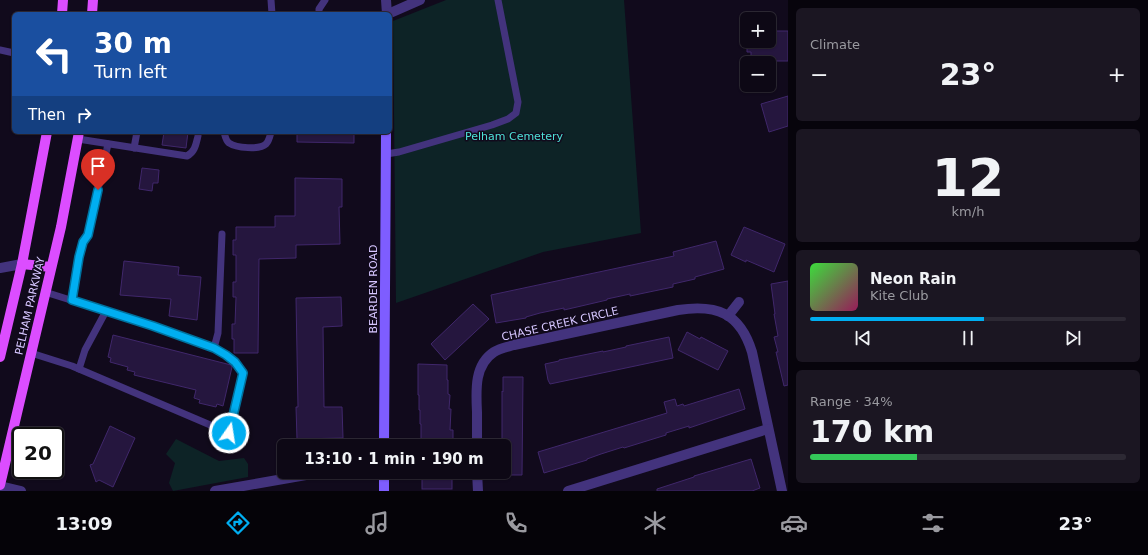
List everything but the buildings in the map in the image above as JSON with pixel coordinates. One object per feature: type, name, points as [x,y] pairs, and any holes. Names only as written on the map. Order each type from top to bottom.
[{"type":"main road","points":[[62,12],[63,0]]},
{"type":"main road","points":[[92,12],[93,0]]},
{"type":"main road","name":"PELHAM PARKWAY","points":[[0,357],[22,264],[48,134]]},
{"type":"main road","name":"PELHAM PARKWAY","points":[[0,486],[62,219],[78,136]]},
{"type":"main road","points":[[22,264],[51,267]]},
{"type":"street","points":[[386,0],[387,12]]},
{"type":"street","points":[[392,12],[420,0]]},
{"type":"street","name":"BEARDEN ROAD","points":[[384,439],[386,134]]},
{"type":"street","points":[[0,268],[22,264]]},
{"type":"street","points":[[728,316],[739,302]]},
{"type":"street","name":"CHASE CREEK CIRCLE","points":[[477,439],[476,391],[481,368],[493,353],[502,348],[678,310],[695,308],[711,309],[728,316],[735,321],[743,329],[748,340],[752,352],[782,491]]},
{"type":"street","points":[[568,491],[768,429]]},
{"type":"street","points":[[215,491],[283,479]]},
{"type":"street","points":[[384,479],[384,491]]},
{"type":"street","points":[[477,479],[478,491]]},
{"type":"street","points":[[0,486],[21,491]]},
{"type":"lane","points":[[271,0],[272,12]]},
{"type":"lane","points":[[319,12],[319,8],[325,0]]},
{"type":"lane","points":[[386,154],[404,151],[492,125],[508,119],[516,113],[518,102],[498,0]]},
{"type":"lane","points":[[0,50],[12,53]]},
{"type":"lane","points":[[134,148],[137,134]]},
{"type":"lane","points":[[224,134],[229,143],[245,148],[260,147],[267,144],[271,134]]},
{"type":"lane","points":[[78,136],[108,144],[187,156],[192,154],[196,147],[198,136]]},
{"type":"lane","points":[[72,300],[79,257],[83,242],[88,235],[108,144]]},
{"type":"lane","points":[[214,348],[218,333],[222,234]]},
{"type":"lane","points":[[31,353],[79,369],[229,433],[243,373],[235,362],[226,355],[214,348],[153,326],[45,292]]},
{"type":"lane","points":[[79,369],[85,350],[106,311]]},
{"type":"green space","name":"Pelham Cemetery","points":[[446,0],[624,0],[641,233],[543,252],[396,303],[393,21]]},
{"type":"green space","points":[[176,439],[219,461],[244,458],[248,464],[248,477],[173,491],[169,483],[175,463],[166,454]]},
{"type":"route","points":[[98,190],[88,235],[83,242],[79,257],[72,300],[153,326],[214,348],[235,362],[243,373],[229,433]]}]
